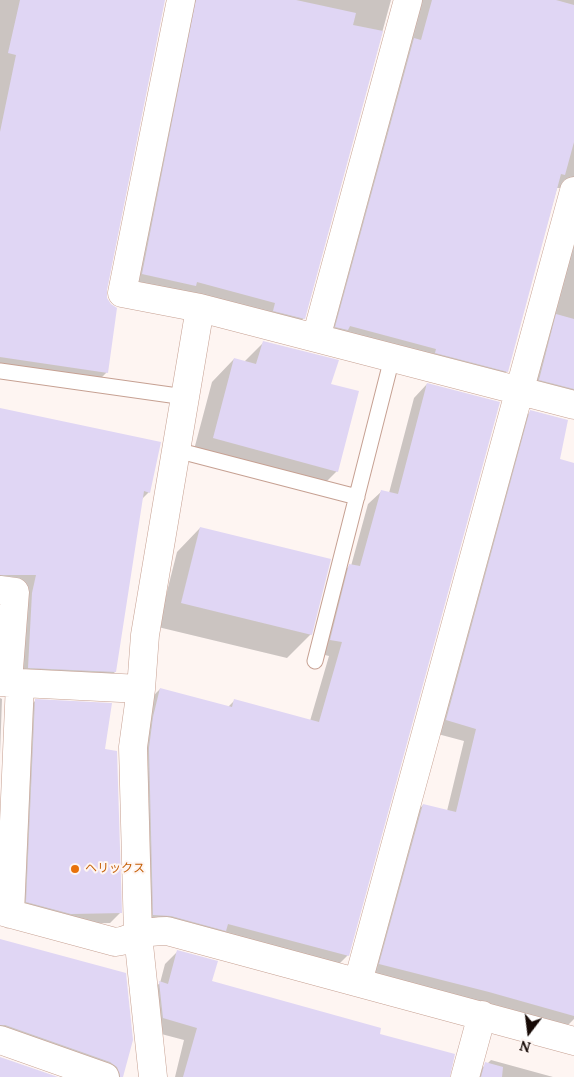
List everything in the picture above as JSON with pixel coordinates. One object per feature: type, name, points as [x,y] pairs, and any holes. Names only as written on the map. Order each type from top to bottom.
[{"type":"street","points":[[181,0],[122,293],[200,308],[574,405]]},
{"type":"street","points":[[316,338],[408,0]]},
{"type":"street","points":[[358,982],[574,191]]},
{"type":"street","points":[[154,1077],[138,935],[133,747],[141,689],[145,635],[200,308]]},
{"type":"street","points":[[0,590],[15,592],[9,682],[5,912],[115,942],[126,941],[150,932],[167,931],[574,1041]]},
{"type":"street","points":[[9,682],[141,689]]},
{"type":"street","points":[[466,1077],[482,1015]]},
{"type":"street","points":[[0,1040],[105,1077]]},
{"type":"lane","points":[[315,661],[392,358]]},
{"type":"lane","points":[[0,371],[185,397]]},
{"type":"lane","points":[[176,450],[356,497]]},
{"type":"building","points":[[20,0],[165,0],[107,290],[107,298],[117,308],[108,373],[0,357],[0,132],[16,55],[8,53]]},
{"type":"building","points":[[196,0],[296,0],[356,13],[353,25],[383,31],[305,319],[273,311],[275,303],[197,282],[196,286],[142,274]]},
{"type":"building","points":[[432,0],[556,0],[574,5],[574,142],[565,175],[561,174],[508,372],[435,353],[436,349],[350,326],[348,330],[335,327],[414,38],[421,40]]},
{"type":"building","points":[[556,314],[574,319],[574,389],[539,380]]},
{"type":"building","points":[[263,341],[339,360],[331,384],[359,391],[338,472],[213,438],[234,358],[256,364]]},
{"type":"building","points":[[427,383],[500,402],[349,956],[228,924],[226,931],[171,916],[153,915],[149,748],[153,717],[160,688],[232,707],[234,699],[319,722],[342,642],[330,640],[349,564],[360,566],[381,490],[398,494]]},
{"type":"building","points":[[0,408],[161,442],[150,493],[144,491],[116,672],[28,668],[32,593],[36,575],[0,575]]},
{"type":"building","points":[[530,410],[568,420],[560,459],[574,463],[574,1016],[379,964],[423,804],[456,812],[476,729],[446,720]]},
{"type":"building","points":[[200,527],[331,559],[312,635],[181,603]]},
{"type":"building","points":[[35,699],[112,703],[105,749],[117,751],[122,913],[71,914],[26,902]]},
{"type":"building","points":[[0,939],[126,973],[133,1040],[123,1077],[120,1077],[117,1067],[110,1062],[5,1025],[0,1025]]},
{"type":"building","points":[[177,950],[218,961],[212,981],[381,1028],[380,1034],[455,1054],[450,1077],[183,1077],[197,1028],[163,1018],[159,981],[168,984]]},
{"type":"building","points":[[0,1057],[58,1077],[0,1077]]},
{"type":"building","points":[[485,1062],[503,1067],[502,1077],[481,1077]]},
{"type":"place","name":"ヘリックス","points":[[75,869]]}]
